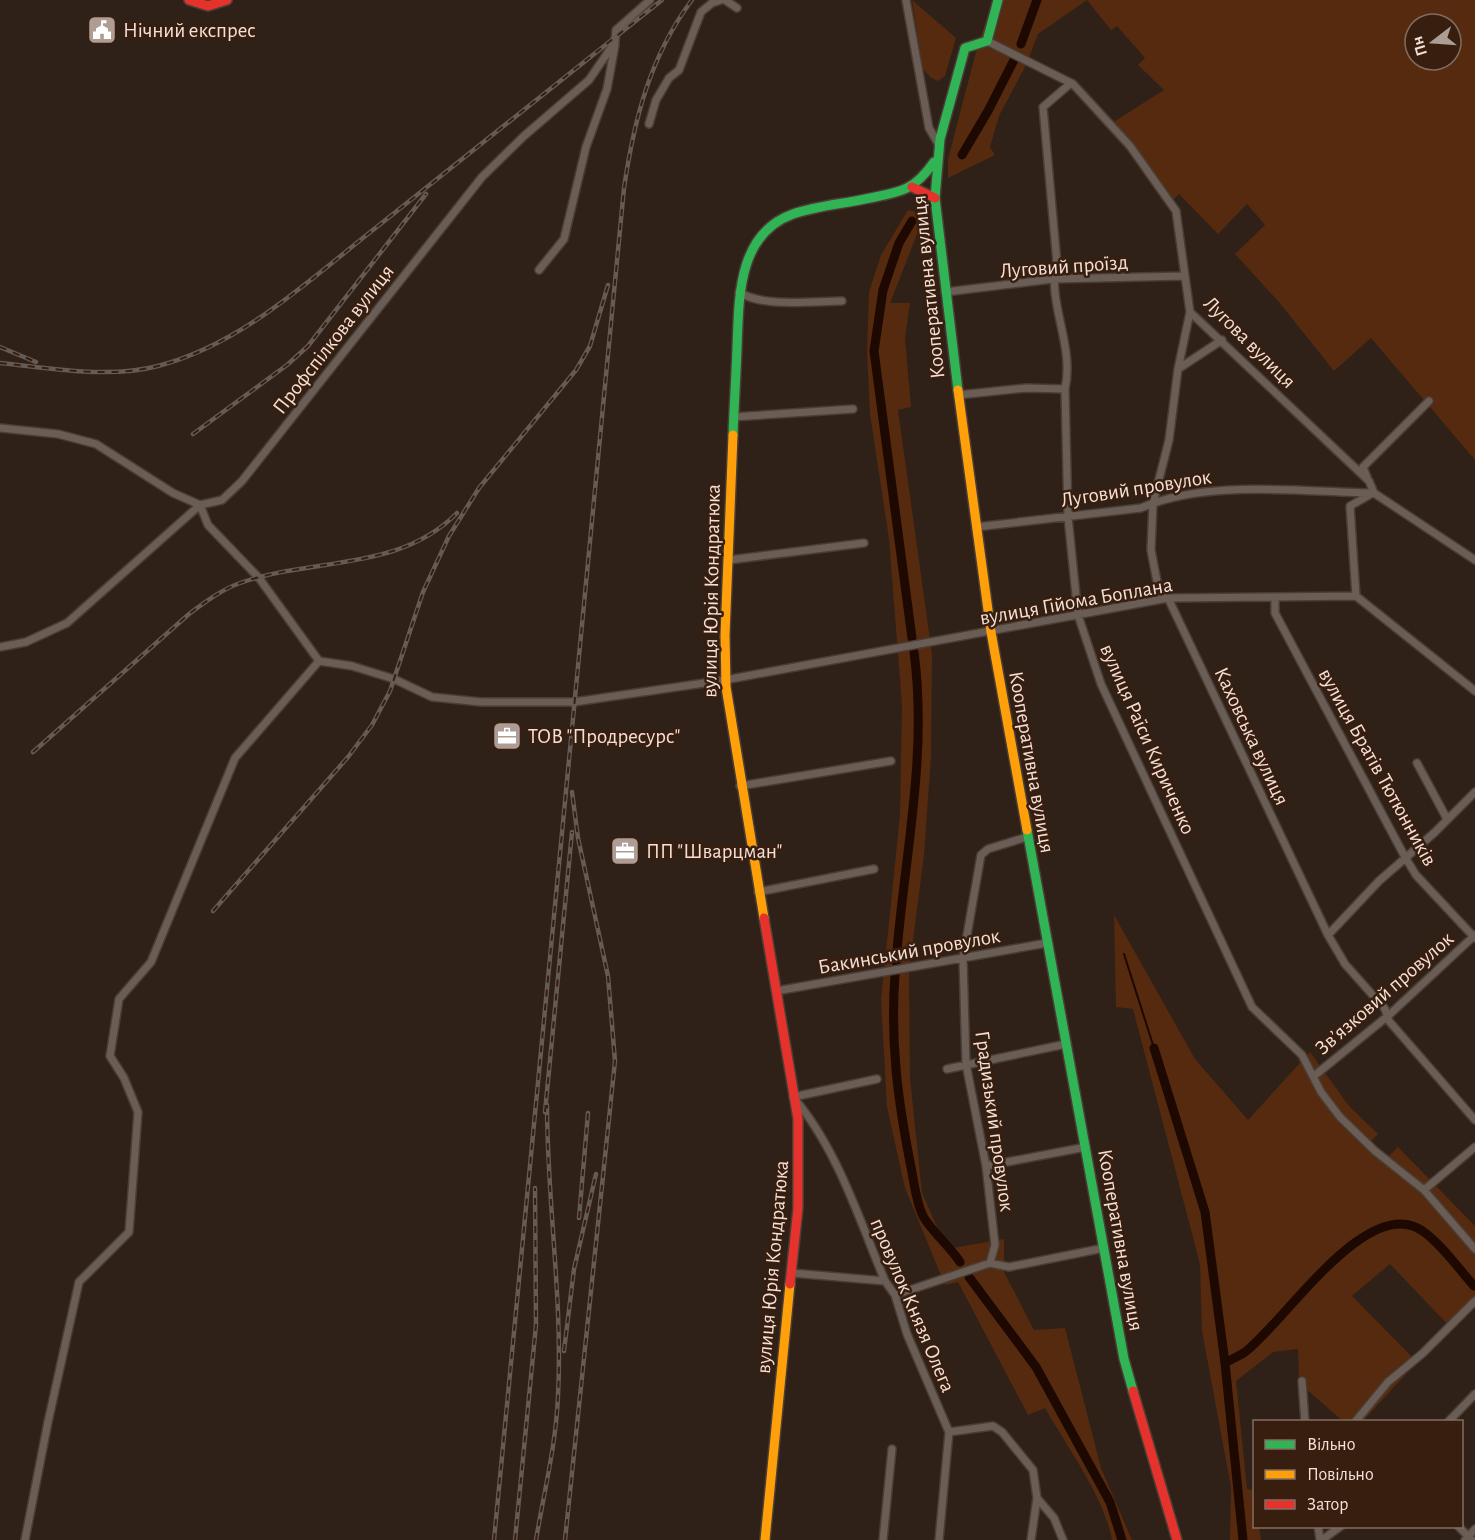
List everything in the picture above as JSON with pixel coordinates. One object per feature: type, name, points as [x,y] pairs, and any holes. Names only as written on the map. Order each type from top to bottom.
[{"type":"street","points":[[189,0],[203,6],[213,6],[227,0]]},
{"type":"street","name":"Профспілкова вулиця","points":[[0,647],[26,642],[67,623],[200,505],[222,500],[242,480],[482,177],[524,136],[590,80],[615,42],[616,30],[650,0]]},
{"type":"street","points":[[649,123],[656,100],[669,78],[679,70],[701,12],[712,3],[723,0],[738,8]]},
{"type":"street","points":[[906,0],[911,17],[929,128],[939,145]]},
{"type":"street","points":[[987,41],[998,0]]},
{"type":"street","name":"Кооперативна вулиця","points":[[987,41],[965,48],[936,158],[936,198],[958,395],[991,632],[1124,1359],[1177,1540]]},
{"type":"street","name":"Лугова вулиця","points":[[987,41],[1071,83],[1130,146],[1176,211],[1190,312],[1369,481],[1374,493],[1475,560]]},
{"type":"street","points":[[539,270],[564,239],[586,147],[606,88],[615,42]]},
{"type":"street","name":"вулиця Раїси Кириченко","points":[[1071,83],[1042,108],[1057,263],[1053,279],[1065,332],[1069,372],[1065,388],[1068,517],[1078,615],[1101,684],[1251,1007],[1302,1055],[1321,1092],[1340,1117],[1375,1151],[1424,1190],[1475,1249]]},
{"type":"street","points":[[936,158],[928,174],[912,187],[936,198]]},
{"type":"street","name":"вулиця Юрія Кондратюка","points":[[765,1540],[800,1180],[798,1119],[740,786],[726,680],[733,417],[739,292],[742,268],[754,244],[782,220],[793,214],[912,187]]},
{"type":"street","name":"Луговий проїзд","points":[[945,292],[1053,279],[1185,276]]},
{"type":"street","points":[[739,292],[748,298],[764,301],[843,301]]},
{"type":"street","name":"Каховська вулиця","points":[[1190,312],[1178,369],[1169,440],[1153,503],[1151,550],[1158,592],[1168,598],[1328,935],[1346,964],[1389,1015],[1389,1021],[1475,1120]]},
{"type":"street","points":[[1178,369],[1222,340]]},
{"type":"street","points":[[958,395],[1026,388],[1065,388]]},
{"type":"street","points":[[1429,401],[1363,467],[1374,493],[1350,506],[1356,596],[1475,691]]},
{"type":"street","points":[[733,417],[853,409]]},
{"type":"street","points":[[0,428],[58,435],[96,444],[173,493],[200,505],[208,525],[259,578],[319,662],[235,758],[151,962],[119,999],[110,1056],[124,1078],[138,1112],[129,1232],[80,1282],[26,1540]]},
{"type":"street","name":"Луговий провулок","points":[[976,527],[1141,508],[1164,498],[1210,490],[1374,493]]},
{"type":"street","points":[[729,560],[864,543]]},
{"type":"street","name":"вулиця Гійома Боплана","points":[[319,662],[352,666],[432,697],[481,702],[574,702],[726,680],[1168,598],[1356,596]]},
{"type":"street","name":"вулиця Братів Тютюнників","points":[[1275,598],[1275,613],[1405,858],[1416,875],[1474,937]]},
{"type":"street","points":[[740,786],[891,761]]},
{"type":"street","points":[[1417,763],[1447,819]]},
{"type":"street","points":[[1328,935],[1475,792]]},
{"type":"street","name":"Градизький провулок","points":[[990,1263],[995,1245],[986,1167],[966,1064],[963,958],[981,855],[988,849],[1027,837]]},
{"type":"street","points":[[758,892],[874,869]]},
{"type":"street","name":"Звʼязковий провулок","points":[[1314,1076],[1389,1015],[1474,937]]},
{"type":"street","name":"Бакинський провулок","points":[[776,991],[1047,943]]},
{"type":"street","points":[[946,1069],[1066,1044]]},
{"type":"street","points":[[793,1097],[878,1079]]},
{"type":"street","name":"провулок Князя Олега","points":[[793,1097],[809,1115],[826,1144],[885,1281],[895,1295],[907,1334],[949,1432],[939,1540]]},
{"type":"street","points":[[986,1167],[1086,1147]]},
{"type":"street","points":[[1424,1190],[1475,1147]]},
{"type":"street","points":[[895,1295],[990,1263],[1009,1267],[1104,1248]]},
{"type":"street","points":[[792,1273],[885,1281]]},
{"type":"street","points":[[1357,1420],[1388,1382],[1423,1353],[1475,1300]]},
{"type":"street","points":[[1302,1381],[1305,1420]]},
{"type":"street","points":[[1450,1420],[1475,1394]]},
{"type":"street","points":[[949,1432],[993,1426],[1002,1432],[1033,1470],[1037,1498],[1031,1540]]},
{"type":"street","points":[[884,1540],[892,1449]]},
{"type":"street","points":[[1037,1498],[1054,1518],[1063,1540]]},
{"type":"street","points":[[1321,1540],[1339,1528]]},
{"type":"street","points":[[1468,1539],[1475,1529]]},
{"type":"shaded area","points":[[912,0],[956,38],[945,76],[938,81],[930,77],[923,69]]},
{"type":"shaded area","points":[[993,0],[1087,0],[1038,34],[1026,65],[999,116],[990,147],[995,155],[948,178],[948,159],[977,48]]},
{"type":"shaded area","points":[[1087,0],[1475,0],[1475,460],[1371,338],[1334,371],[1278,301],[1235,254],[1265,225],[1247,204],[1218,234],[1179,194],[1172,201],[1112,123],[1164,90],[1138,65],[1145,58],[1117,26],[1111,30]]},
{"type":"shaded area","points":[[908,210],[925,214],[890,303],[910,303],[905,338],[911,407],[898,410],[932,654],[931,756],[924,855],[909,971],[910,1078],[922,1193],[947,1249],[1004,1239],[1004,1272],[1034,1330],[1065,1328],[1101,1468],[1132,1540],[1112,1540],[1102,1507],[1045,1408],[1028,1415],[958,1282],[945,1285],[905,1188],[887,1107],[881,1000],[900,815],[902,705],[889,539],[870,414],[867,352],[869,292],[881,255]]},
{"type":"shaded area","points":[[1114,915],[1195,1059],[1248,1120],[1310,1052],[1349,1106],[1378,1134],[1371,1141],[1388,1157],[1398,1147],[1475,1226],[1475,1305],[1451,1328],[1390,1264],[1352,1296],[1417,1362],[1364,1420],[1342,1420],[1299,1383],[1298,1349],[1273,1352],[1236,1381],[1247,1489],[1253,1490],[1253,1528],[1259,1528],[1261,1540],[1230,1540],[1231,1487],[1202,1331],[1200,1264],[1133,1009],[1116,1007]]},
{"type":"waterway","points":[[1021,44],[1037,0]]},
{"type":"waterway","points":[[962,155],[1014,60]]},
{"type":"waterway","points":[[912,221],[899,243],[883,290],[874,351],[912,638]]},
{"type":"waterway","points":[[896,962],[917,768],[918,691],[914,652]]},
{"type":"waterway","points":[[1124,954],[1154,1048]]},
{"type":"waterway","points":[[895,975],[896,1072],[902,1119],[917,1198],[926,1221],[960,1262]]},
{"type":"waterway","points":[[1154,1048],[1205,1212],[1225,1363],[1243,1540]]},
{"type":"waterway","points":[[1225,1363],[1245,1352],[1262,1337],[1328,1265],[1353,1244],[1378,1229],[1402,1224],[1424,1232],[1444,1250],[1474,1286]]},
{"type":"waterway","points":[[969,1277],[1036,1367],[1110,1502],[1122,1540]]},
{"type":"railway","points":[[0,363],[79,371],[119,372],[158,366],[189,356],[219,342],[247,326],[301,288],[662,0]]},
{"type":"railway","points":[[494,1540],[624,188],[633,138],[646,90],[665,43],[692,0]]},
{"type":"railway","points":[[193,434],[287,365],[308,346],[426,194]]},
{"type":"railway","points":[[213,911],[348,757],[372,725],[390,691],[423,592],[449,536],[479,488],[576,370],[590,346],[608,285]]},
{"type":"railway","points":[[0,347],[36,362]]},
{"type":"railway","points":[[33,752],[189,614],[220,593],[240,583],[268,575],[354,560],[409,545],[434,532],[457,513]]},
{"type":"railway","points":[[565,1540],[615,1061],[608,976],[578,838],[572,792]]},
{"type":"railway","points":[[545,1112],[572,832]]},
{"type":"railway","points":[[536,1540],[555,1432],[559,1360],[547,1105]]},
{"type":"railway","points":[[579,1218],[588,1113]]},
{"type":"railway","points":[[564,1351],[574,1269],[596,1174]]},
{"type":"railway","points":[[515,1540],[536,1325],[535,1188]]},
{"type":"traffic: fast","points":[[958,390],[935,198],[940,139],[965,48],[987,41],[998,0]]},
{"type":"traffic: fast","points":[[733,435],[741,289],[751,252],[761,236],[775,223],[802,211],[905,189],[919,179],[934,162]]},
{"type":"traffic: fast","points":[[1027,830],[1124,1359],[1133,1391]]},
{"type":"traffic: slow","points":[[958,390],[991,632],[1027,830]]},
{"type":"traffic: slow","points":[[733,435],[725,635],[726,687],[764,918]]},
{"type":"traffic: slow","points":[[765,1540],[790,1284]]},
{"type":"traffic: jam","points":[[189,0],[208,6],[227,0]]},
{"type":"traffic: jam","points":[[912,187],[935,198]]},
{"type":"traffic: jam","points":[[764,918],[798,1119],[798,1208],[790,1284]]},
{"type":"traffic: jam","points":[[1133,1391],[1177,1540]]},
{"type":"place","name":"Нічний експрес","points":[[102,30]]},
{"type":"place","name":"ТОВ \"Продресурс\"","points":[[507,736]]},
{"type":"place","name":"ПП \"Шварцман\"","points":[[625,851]]}]
